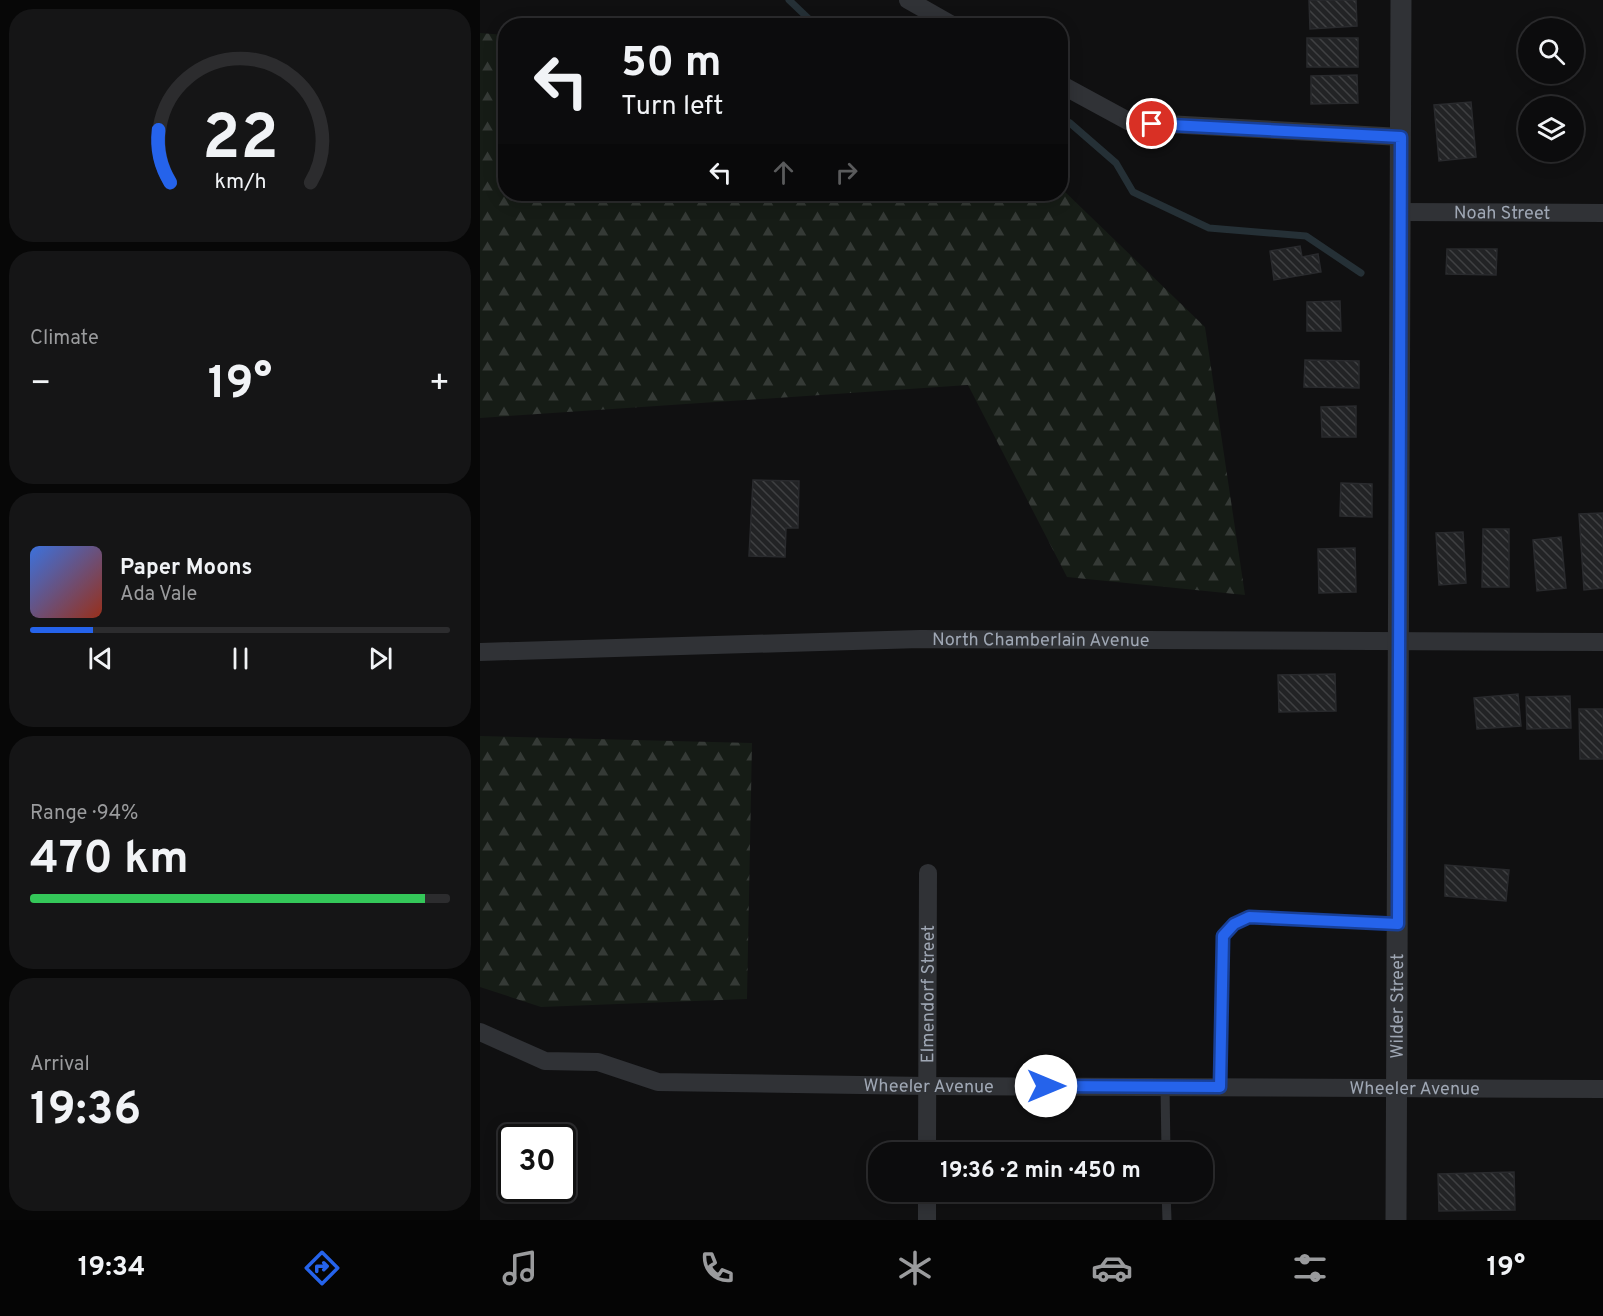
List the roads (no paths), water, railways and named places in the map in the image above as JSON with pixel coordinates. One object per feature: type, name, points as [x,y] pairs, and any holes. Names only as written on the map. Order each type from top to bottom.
[{"type":"street","points":[[908,0],[940,18]]},
{"type":"street","name":"Wilder Street","points":[[1396,1220],[1401,0]]},
{"type":"street","points":[[1068,88],[1130,122],[1401,137]]},
{"type":"street","name":"Noah Street","points":[[1400,212],[1603,213]]},
{"type":"street","name":"North Chamberlain Avenue","points":[[480,652],[920,639],[1603,642]]},
{"type":"street","name":"Elmendorf Street","points":[[927,873],[927,1142]]},
{"type":"street","name":"Wheeler Avenue","points":[[480,1032],[544,1061],[598,1062],[658,1082],[927,1086],[1603,1089]]},
{"type":"street","points":[[927,1202],[927,1220]]},
{"type":"lane","points":[[1220,1087],[1223,936],[1234,924],[1249,917],[1398,924]]},
{"type":"lane","points":[[1165,1087],[1166,1142]]},
{"type":"lane","points":[[1167,1202],[1167,1220]]},
{"type":"waterway","points":[[789,0],[808,18]]},
{"type":"waterway","points":[[1068,122],[1116,163],[1133,192],[1209,228],[1306,236],[1361,273]]}]
